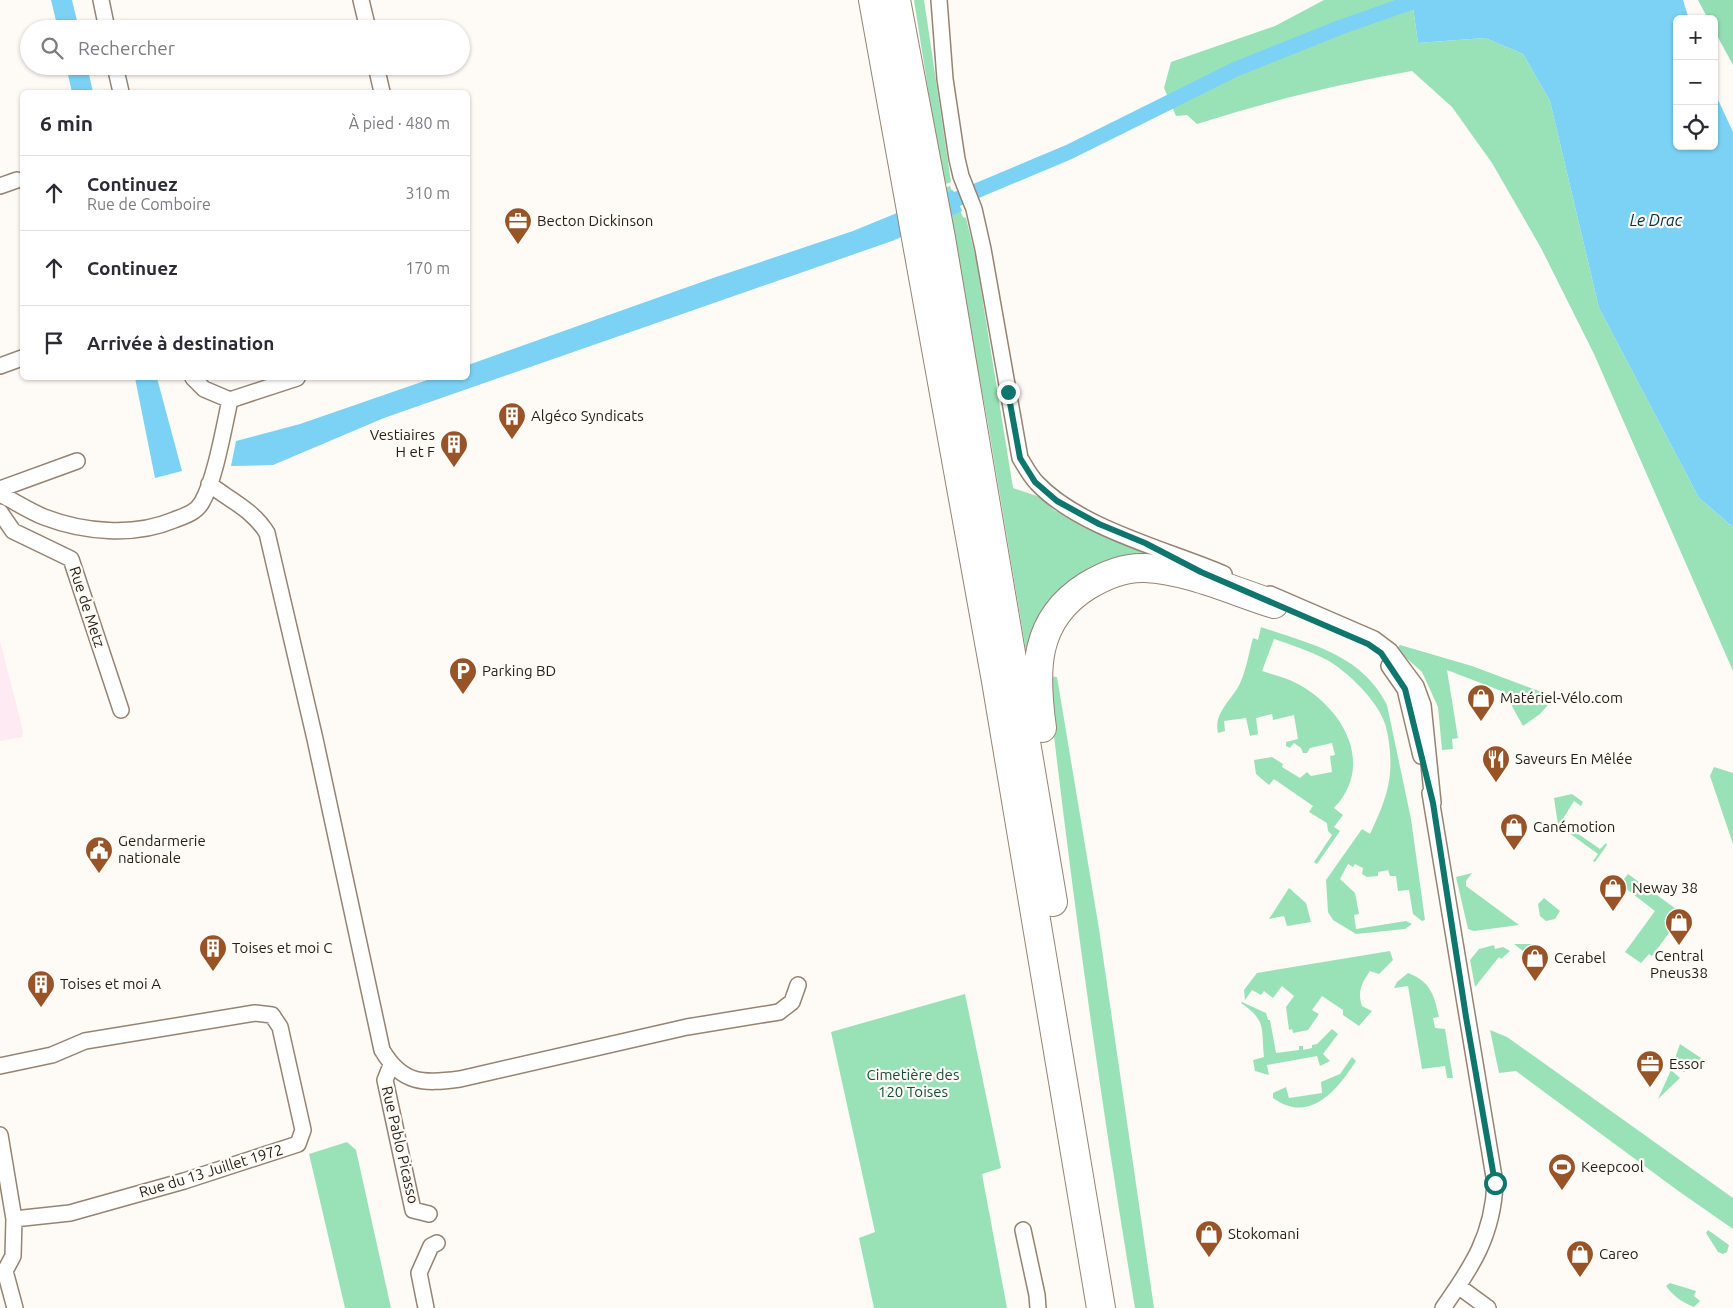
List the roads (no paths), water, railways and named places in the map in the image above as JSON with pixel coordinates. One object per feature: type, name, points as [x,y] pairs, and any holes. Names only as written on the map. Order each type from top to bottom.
[{"type":"highway","points":[[896,0],[930,242],[1054,914],[1120,1308]]},
{"type":"highway","points":[[872,6],[922,194]]},
{"type":"highway","points":[[930,242],[994,672],[1101,1308]]},
{"type":"highway","points":[[1054,914],[1054,826],[1037,697],[1037,674],[1042,642],[1057,613],[1077,592],[1105,576],[1119,571],[1143,568],[1179,574],[1274,604]]},
{"type":"street","points":[[101,0],[105,20]]},
{"type":"street","points":[[361,0],[366,20]]},
{"type":"street","points":[[939,0],[945,79],[961,176],[974,209],[1020,458],[1035,482],[1057,501],[1099,524],[1205,566],[1384,644],[1416,686],[1423,705],[1433,803],[1466,1017],[1495,1183],[1490,1221],[1484,1241],[1443,1308]]},
{"type":"street","points":[[117,75],[121,90]]},
{"type":"street","points":[[378,75],[382,90]]},
{"type":"street","points":[[0,186],[17,180]]},
{"type":"street","points":[[0,366],[20,359]]},
{"type":"street","points":[[195,380],[204,389],[230,400],[291,380]]},
{"type":"street","points":[[0,494],[44,517],[88,528],[124,531],[167,523],[192,513],[202,503],[209,484],[230,400]]},
{"type":"street","points":[[0,489],[77,461]]},
{"type":"street","points":[[209,484],[252,514],[267,533],[313,730],[382,1050],[391,1065],[408,1078],[432,1083],[460,1079],[687,1027],[779,1012],[792,1002],[798,985]]},
{"type":"street","name":"Rue de Metz","points":[[0,512],[13,531],[71,559],[121,710]]},
{"type":"street","points":[[1145,543],[1201,572],[1368,644],[1381,653],[1405,689],[1433,803]]},
{"type":"street","name":"Rue du 13 Juillet 1972","points":[[0,1066],[52,1055],[85,1041],[255,1013],[272,1016],[280,1027],[303,1130],[298,1144],[184,1181],[70,1212],[14,1219]]},
{"type":"street","name":"Rue Pablo Picasso","points":[[391,1065],[384,1080],[413,1210],[429,1214]]},
{"type":"street","points":[[0,1135],[14,1219],[13,1256],[3,1271],[14,1308]]},
{"type":"street","points":[[1024,1230],[1038,1295],[1038,1308]]},
{"type":"street","points":[[426,1308],[419,1273],[431,1246],[437,1243]]},
{"type":"street","points":[[1458,1286],[1488,1308]]},
{"type":"water","points":[[51,0],[72,0],[77,20],[56,20]]},
{"type":"water","name":"Le Drac","points":[[1412,0],[1683,0],[1688,15],[1673,15],[1673,150],[1718,150],[1718,100],[1733,132],[1733,527],[1699,498],[1599,308],[1550,101],[1523,54],[1485,38],[1418,43]]},
{"type":"water","points":[[68,75],[89,75],[93,90],[72,90]]},
{"type":"water","points":[[953,190],[962,211],[892,241],[384,418],[273,465],[231,466],[236,441],[300,424],[427,380],[470,380],[470,364],[713,278],[853,231]]},
{"type":"water","points":[[135,380],[158,380],[182,471],[155,478]]},
{"type":"waterway","points":[[938,207],[1069,152],[1236,69],[1341,27],[1418,0]]},
{"type":"place","name":"Becton Dickinson","points":[[518,245]]},
{"type":"place","name":"Algéco Syndicats","points":[[512,440]]},
{"type":"place","name":"Vestiaires H et F","points":[[454,468]]},
{"type":"place","name":"Parking BD","points":[[463,695]]},
{"type":"place","name":"Matériel-Vélo.com","points":[[1481,722]]},
{"type":"place","name":"Saveurs En Mêlée","points":[[1496,783]]},
{"type":"place","name":"Canémotion","points":[[1514,851]]},
{"type":"place","name":"Gendarmerie nationale","points":[[99,874]]},
{"type":"place","name":"Neway 38","points":[[1613,912]]},
{"type":"place","name":"Central Pneus38","points":[[1679,946]]},
{"type":"place","name":"Toises et moi C","points":[[213,972]]},
{"type":"place","name":"Cerabel","points":[[1535,982]]},
{"type":"place","name":"Toises et moi A","points":[[41,1008]]},
{"type":"place","name":"Essor","points":[[1650,1088]]},
{"type":"place","name":"Keepcool","points":[[1562,1191]]},
{"type":"place","name":"Stokomani","points":[[1209,1258]]},
{"type":"place","name":"Careo","points":[[1580,1278]]},
{"type":"park label","name":"Cimetière des 120 Toises","points":[[913,1084]]}]
